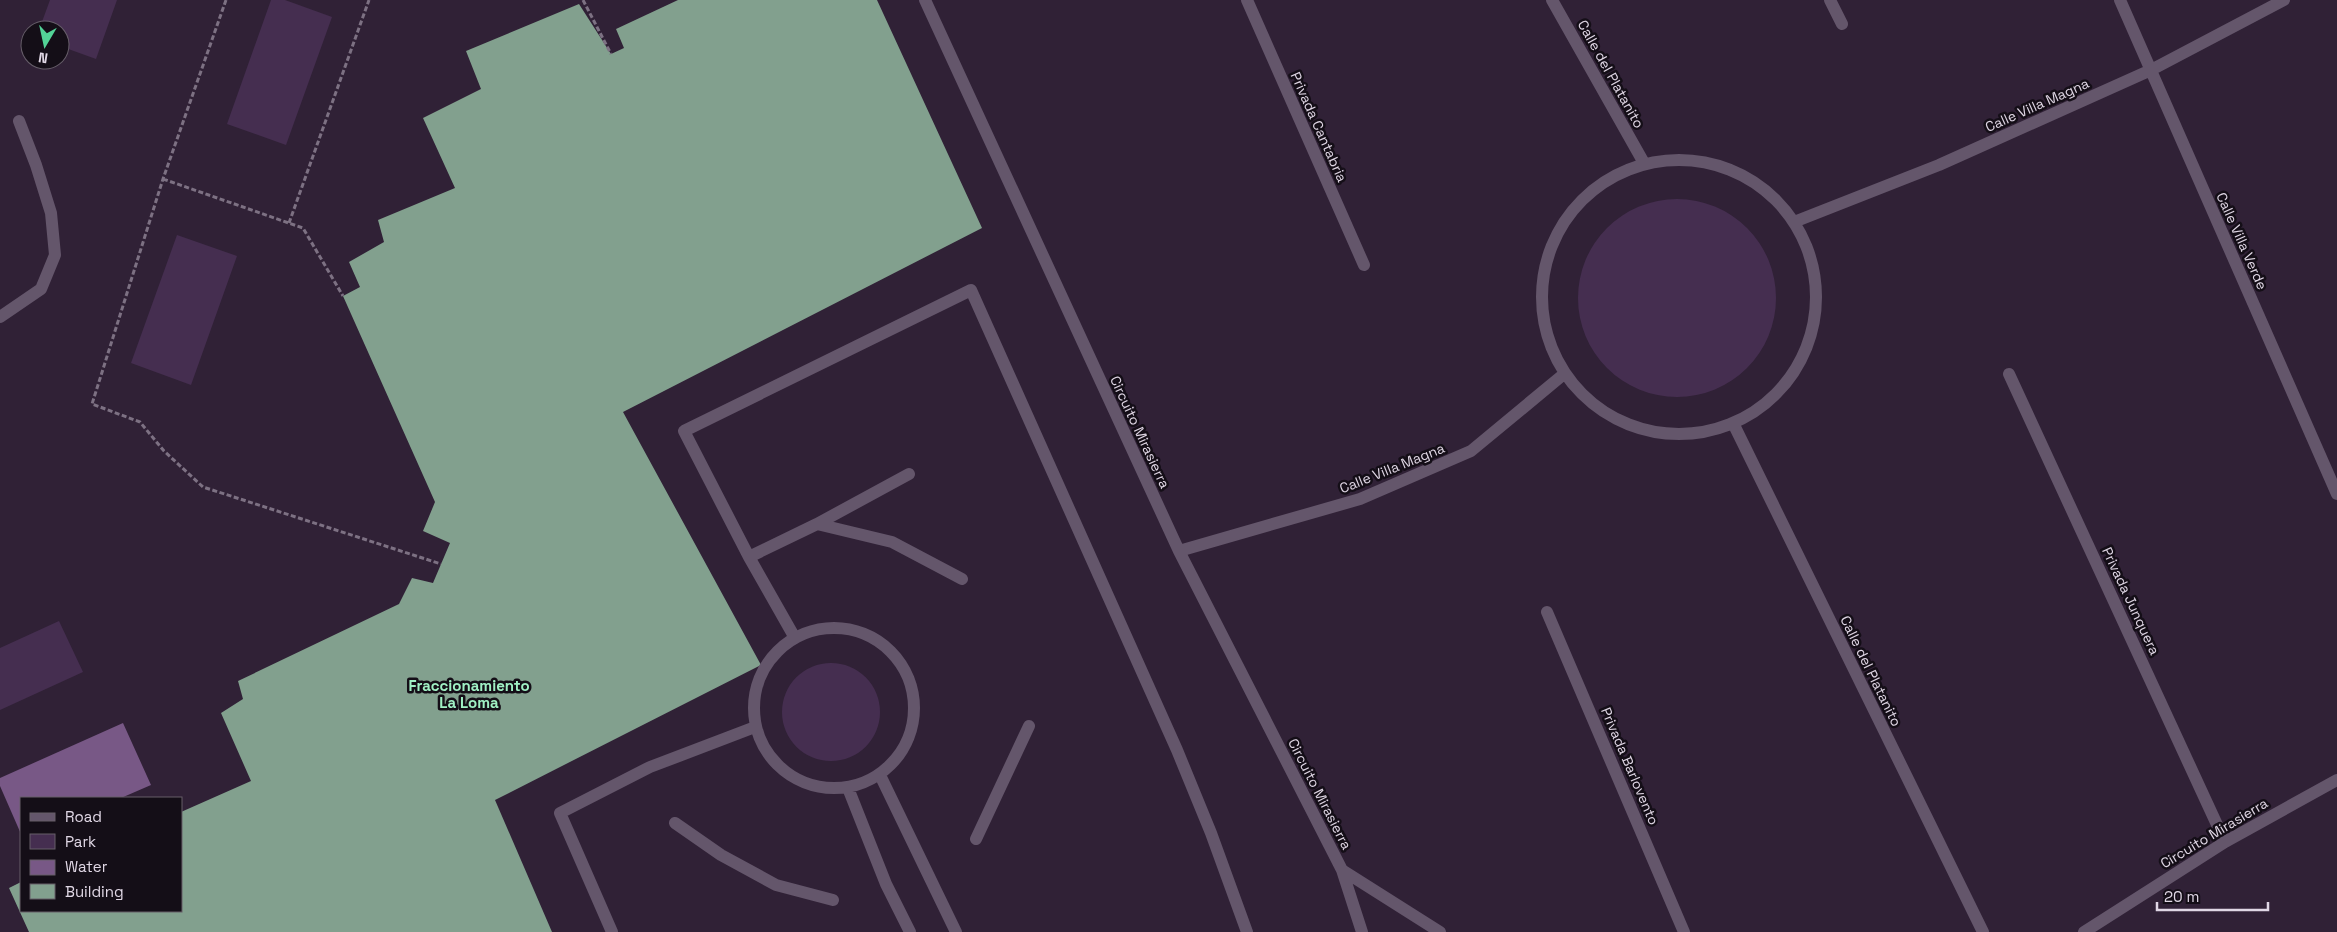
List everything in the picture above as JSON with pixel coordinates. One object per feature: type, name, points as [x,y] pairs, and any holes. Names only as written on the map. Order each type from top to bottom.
[{"type":"street","name":"Circuito Mirasierra","points":[[925,0],[1179,551],[1342,870],[1362,932]]},
{"type":"street","name":"Privada Cantabria","points":[[1247,0],[1364,265]]},
{"type":"street","name":"Calle del Platanito","points":[[1552,0],[1644,164]]},
{"type":"street","points":[[1830,0],[1842,24]]},
{"type":"street","name":"Calle Villa Verde","points":[[2120,0],[2337,494]]},
{"type":"street","name":"Calle Villa Magna","points":[[1794,222],[1939,165],[2151,70],[2284,0]]},
{"type":"street","points":[[0,318],[41,289],[55,255],[51,213],[36,165],[19,121]]},
{"type":"street","points":[[1687,160],[1728,169],[1765,190],[1794,222],[1811,257],[1817,297],[1811,337],[1794,373],[1767,403],[1733,424],[1686,434],[1640,429],[1597,408],[1564,374],[1546,334],[1540,290],[1550,247],[1572,209],[1606,180],[1644,164],[1687,160]]},
{"type":"street","points":[[795,638],[749,557],[684,431],[971,290],[1177,750],[1211,833],[1247,932]]},
{"type":"street","name":"Calle Villa Magna","points":[[1179,551],[1360,499],[1471,451],[1564,374]]},
{"type":"street","name":"Privada Junquera","points":[[2009,374],[2225,842]]},
{"type":"street","name":"Calle del Platanito","points":[[1733,424],[1983,932]]},
{"type":"street","points":[[749,557],[816,524],[909,474]]},
{"type":"street","points":[[816,524],[892,542],[962,579]]},
{"type":"street","name":"Privada Barlovento","points":[[1547,612],[1684,932]]},
{"type":"street","points":[[820,629],[845,629],[869,636],[891,650],[906,671],[915,695],[915,720],[907,745],[892,765],[880,775],[848,788],[824,789],[800,782],[780,768],[765,750],[755,727],[754,706],[757,685],[766,665],[779,650],[795,638],[820,629]]},
{"type":"street","points":[[976,839],[1029,726]]},
{"type":"street","points":[[612,932],[560,813],[650,767],[755,727]]},
{"type":"street","points":[[880,775],[956,932]]},
{"type":"street","name":"Circuito Mirasierra","points":[[2084,932],[2225,842],[2337,780]]},
{"type":"street","points":[[848,788],[886,884],[910,932]]},
{"type":"street","points":[[675,823],[721,855],[776,886],[833,900]]},
{"type":"street","name":"Circuito Mirasierra","points":[[1342,870],[1440,932]]},
{"type":"path","points":[[226,0],[163,179],[92,404],[140,422],[164,452],[203,487],[441,564]]},
{"type":"path","points":[[289,223],[369,0]]},
{"type":"path","points":[[583,0],[611,54]]},
{"type":"path","points":[[163,179],[303,228],[343,296]]},
{"type":"green space","points":[[50,0],[117,0],[96,59],[70,50],[70,20],[43,20]]},
{"type":"green space","points":[[271,0],[285,0],[332,17],[286,145],[227,124]]},
{"type":"green space","points":[[1677,199],[1706,203],[1724,211],[1747,228],[1764,251],[1772,269],[1776,298],[1772,327],[1764,345],[1747,368],[1724,385],[1706,393],[1677,397],[1648,393],[1630,385],[1607,368],[1590,345],[1582,327],[1578,298],[1582,269],[1590,251],[1607,228],[1630,211],[1648,203]]},
{"type":"green space","points":[[177,235],[237,256],[191,385],[131,363]]},
{"type":"green space","points":[[59,621],[83,672],[0,710],[0,648]]},
{"type":"green space","points":[[831,663],[850,667],[865,678],[876,693],[880,712],[876,731],[865,746],[850,757],[831,761],[812,757],[797,746],[786,731],[782,712],[786,693],[797,678],[812,667]]},
{"type":"water","points":[[123,723],[151,785],[123,797],[20,797],[20,832],[0,786],[0,778]]},
{"type":"building","points":[[678,0],[877,0],[982,228],[623,412],[761,665],[495,800],[552,932],[29,932],[9,888],[20,882],[20,912],[182,912],[182,812],[251,781],[221,713],[243,699],[238,681],[399,604],[412,578],[433,583],[450,543],[423,531],[435,502],[343,296],[360,287],[349,262],[384,242],[378,220],[455,188],[423,118],[481,89],[466,51],[579,4],[611,54],[624,48],[616,29]]},
{"type":"district","name":"Fraccionamiento La Loma","points":[[469,694]]}]
